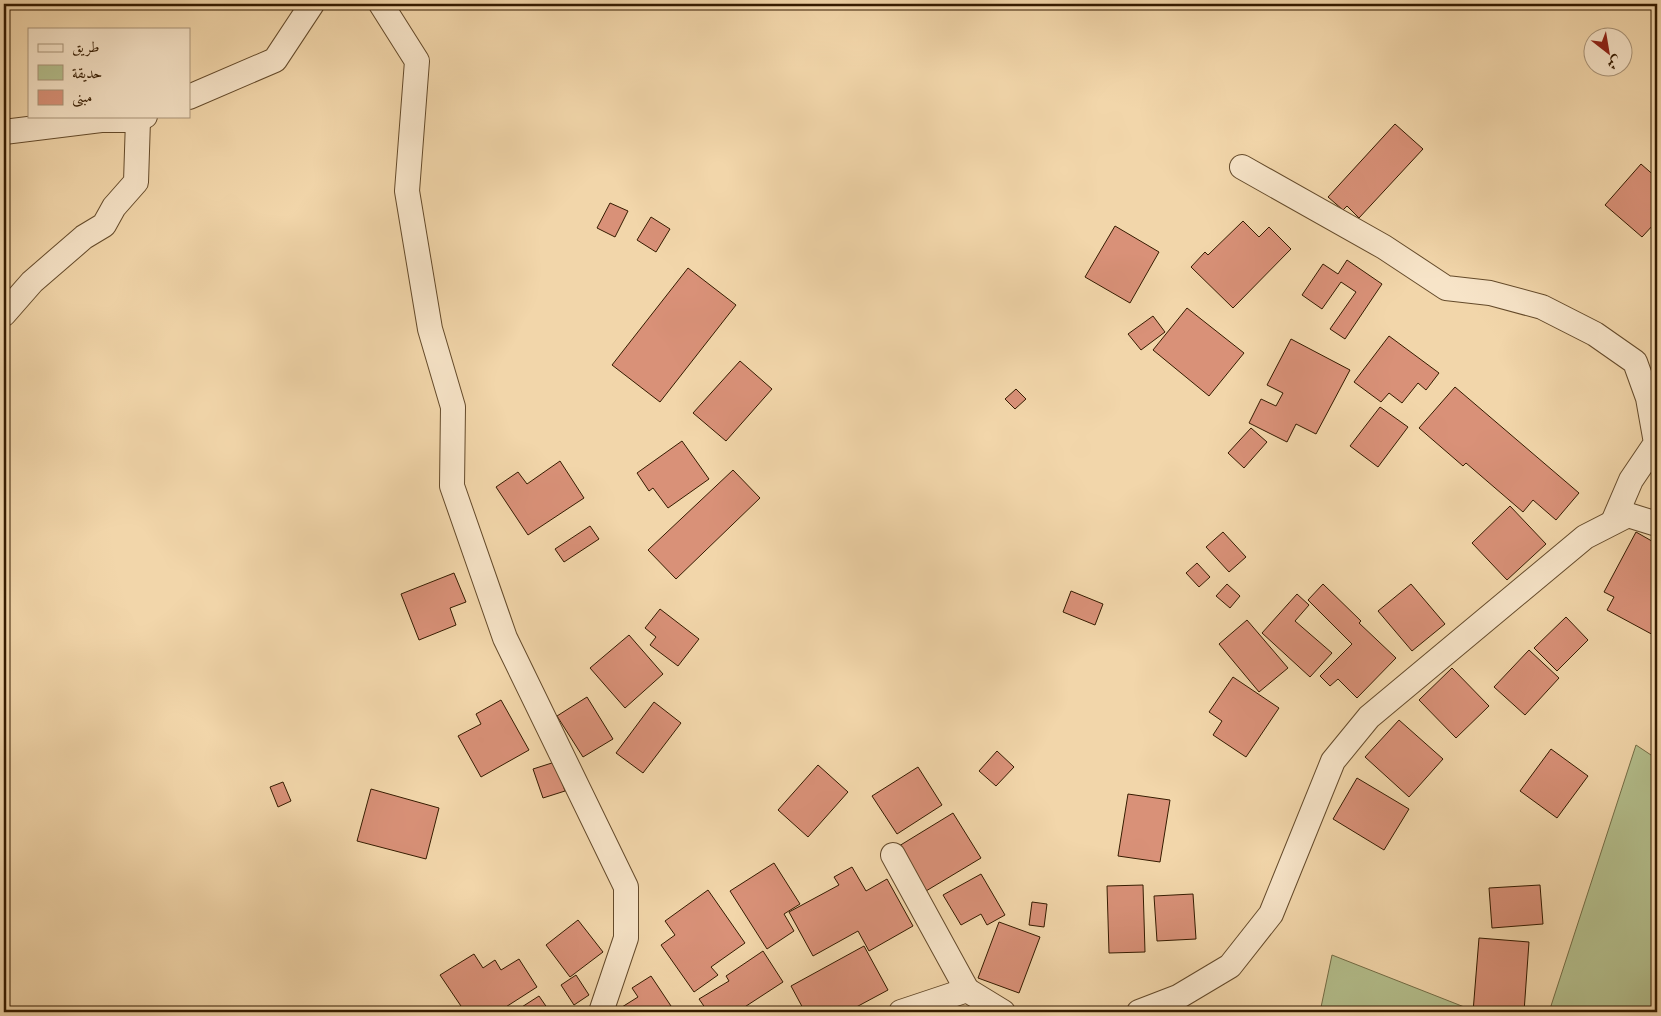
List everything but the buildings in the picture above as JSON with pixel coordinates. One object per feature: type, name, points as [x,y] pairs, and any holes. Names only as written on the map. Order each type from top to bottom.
[{"type":"street","points":[[190,97],[275,60],[312,4]]},
{"type":"street","points":[[381,4],[417,61],[407,191],[430,329],[454,407],[452,486],[505,638],[626,887],[626,938],[601,1012]]},
{"type":"street","points":[[4,132],[102,120],[141,118],[136,182],[114,207],[104,225],[84,237],[32,282],[4,314]]},
{"type":"street","points":[[1242,166],[1384,247],[1446,288],[1490,293],[1542,307],[1596,334],[1635,362],[1648,398],[1656,443],[1631,480],[1613,522]]},
{"type":"street","points":[[1139,1012],[1178,997],[1230,966],[1271,914],[1333,761],[1370,717],[1585,537],[1628,515],[1657,524]]},
{"type":"street","points":[[894,854],[967,990],[1003,1012]]},
{"type":"street","points":[[901,1012],[967,990]]},
{"type":"green space","points":[[1636,745],[1657,759],[1657,1012],[1549,1012]]},
{"type":"green space","points":[[1332,955],[1477,1012],[1320,1012]]}]
